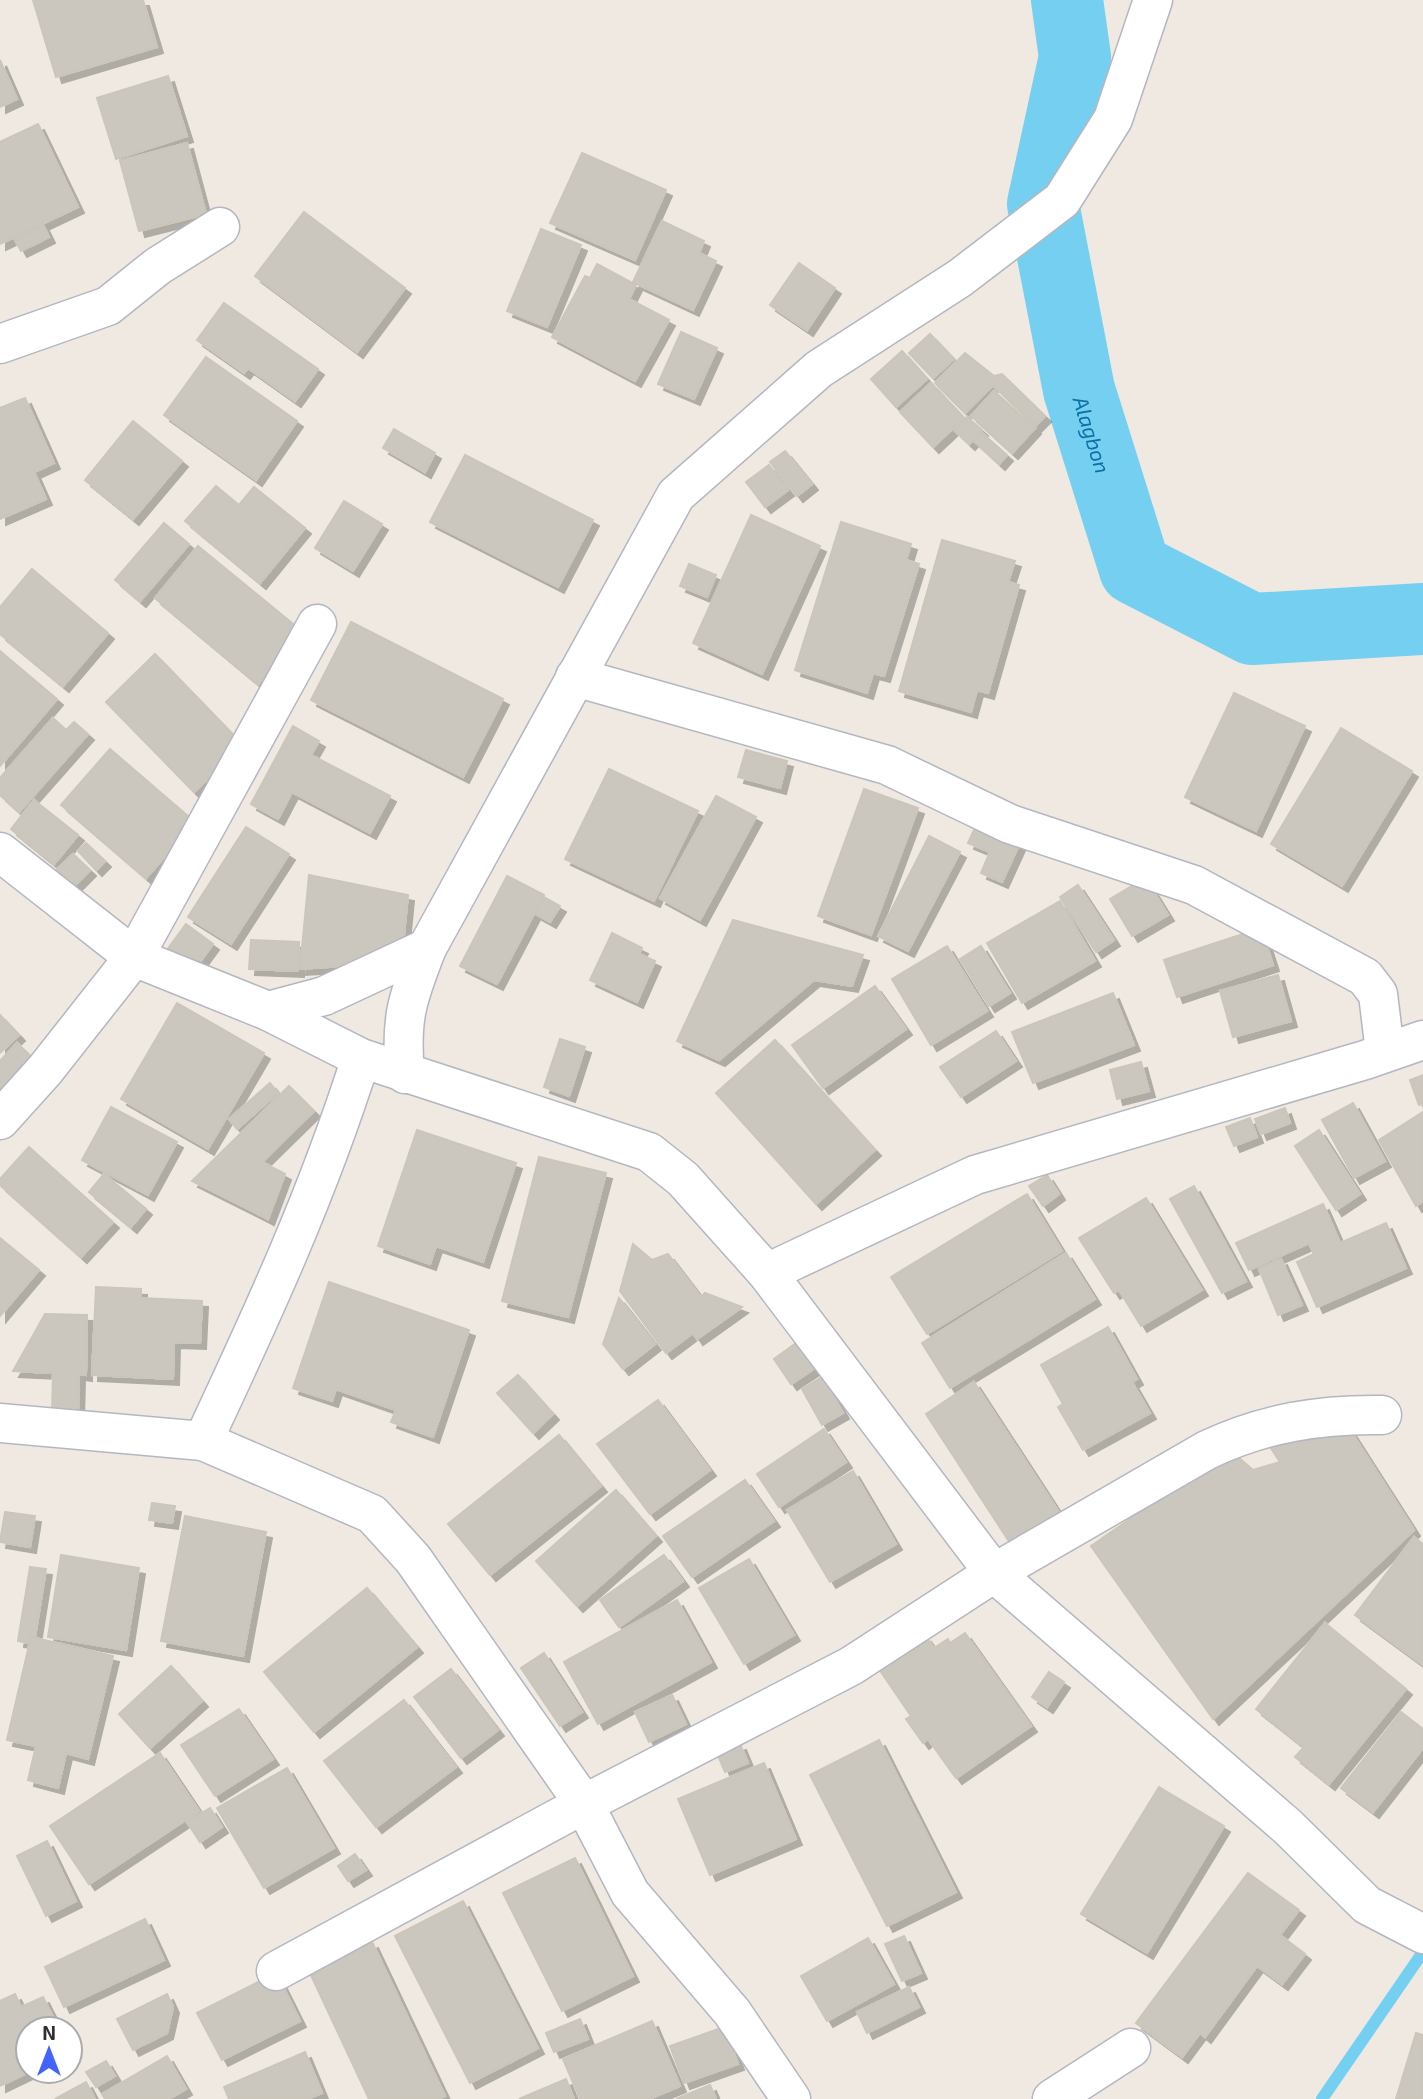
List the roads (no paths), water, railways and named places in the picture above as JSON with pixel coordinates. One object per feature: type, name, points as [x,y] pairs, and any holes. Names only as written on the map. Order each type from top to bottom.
[{"type":"street","points":[[405,1074],[401,1033],[404,1014],[427,948],[676,495],[818,369],[960,278],[1062,200],[1113,118],[1153,0]]},
{"type":"street","points":[[0,344],[108,306],[158,266],[220,228]]},
{"type":"street","points":[[0,1119],[45,1070],[134,957],[317,624]]},
{"type":"street","points":[[575,677],[887,765],[1010,824],[1194,885],[1365,976],[1378,994],[1385,1052]]},
{"type":"street","points":[[0,852],[134,957],[268,1011],[361,1058],[649,1152],[683,1178],[767,1273],[994,1573],[1288,1827],[1367,1905],[1423,1934]]},
{"type":"street","points":[[268,1011],[324,996],[427,948]]},
{"type":"street","points":[[767,1273],[975,1175],[1330,1071],[1423,1040]]},
{"type":"street","points":[[203,1441],[284,1270],[336,1136],[361,1058]]},
{"type":"street","points":[[276,1971],[584,1804],[852,1666],[994,1573],[1207,1450],[1244,1433],[1282,1422],[1344,1415],[1382,1415]]},
{"type":"street","points":[[0,1423],[203,1441],[372,1514],[413,1559],[584,1804],[630,1893],[732,2012],[791,2099]]},
{"type":"street","points":[[1052,2099],[1131,2048]]},
{"type":"waterway","name":"Alagbon","points":[[1067,0],[1075,57],[1043,204],[1079,390],[1135,569],[1252,629],[1423,619]]},
{"type":"waterway","points":[[1322,2099],[1423,1952]]}]
